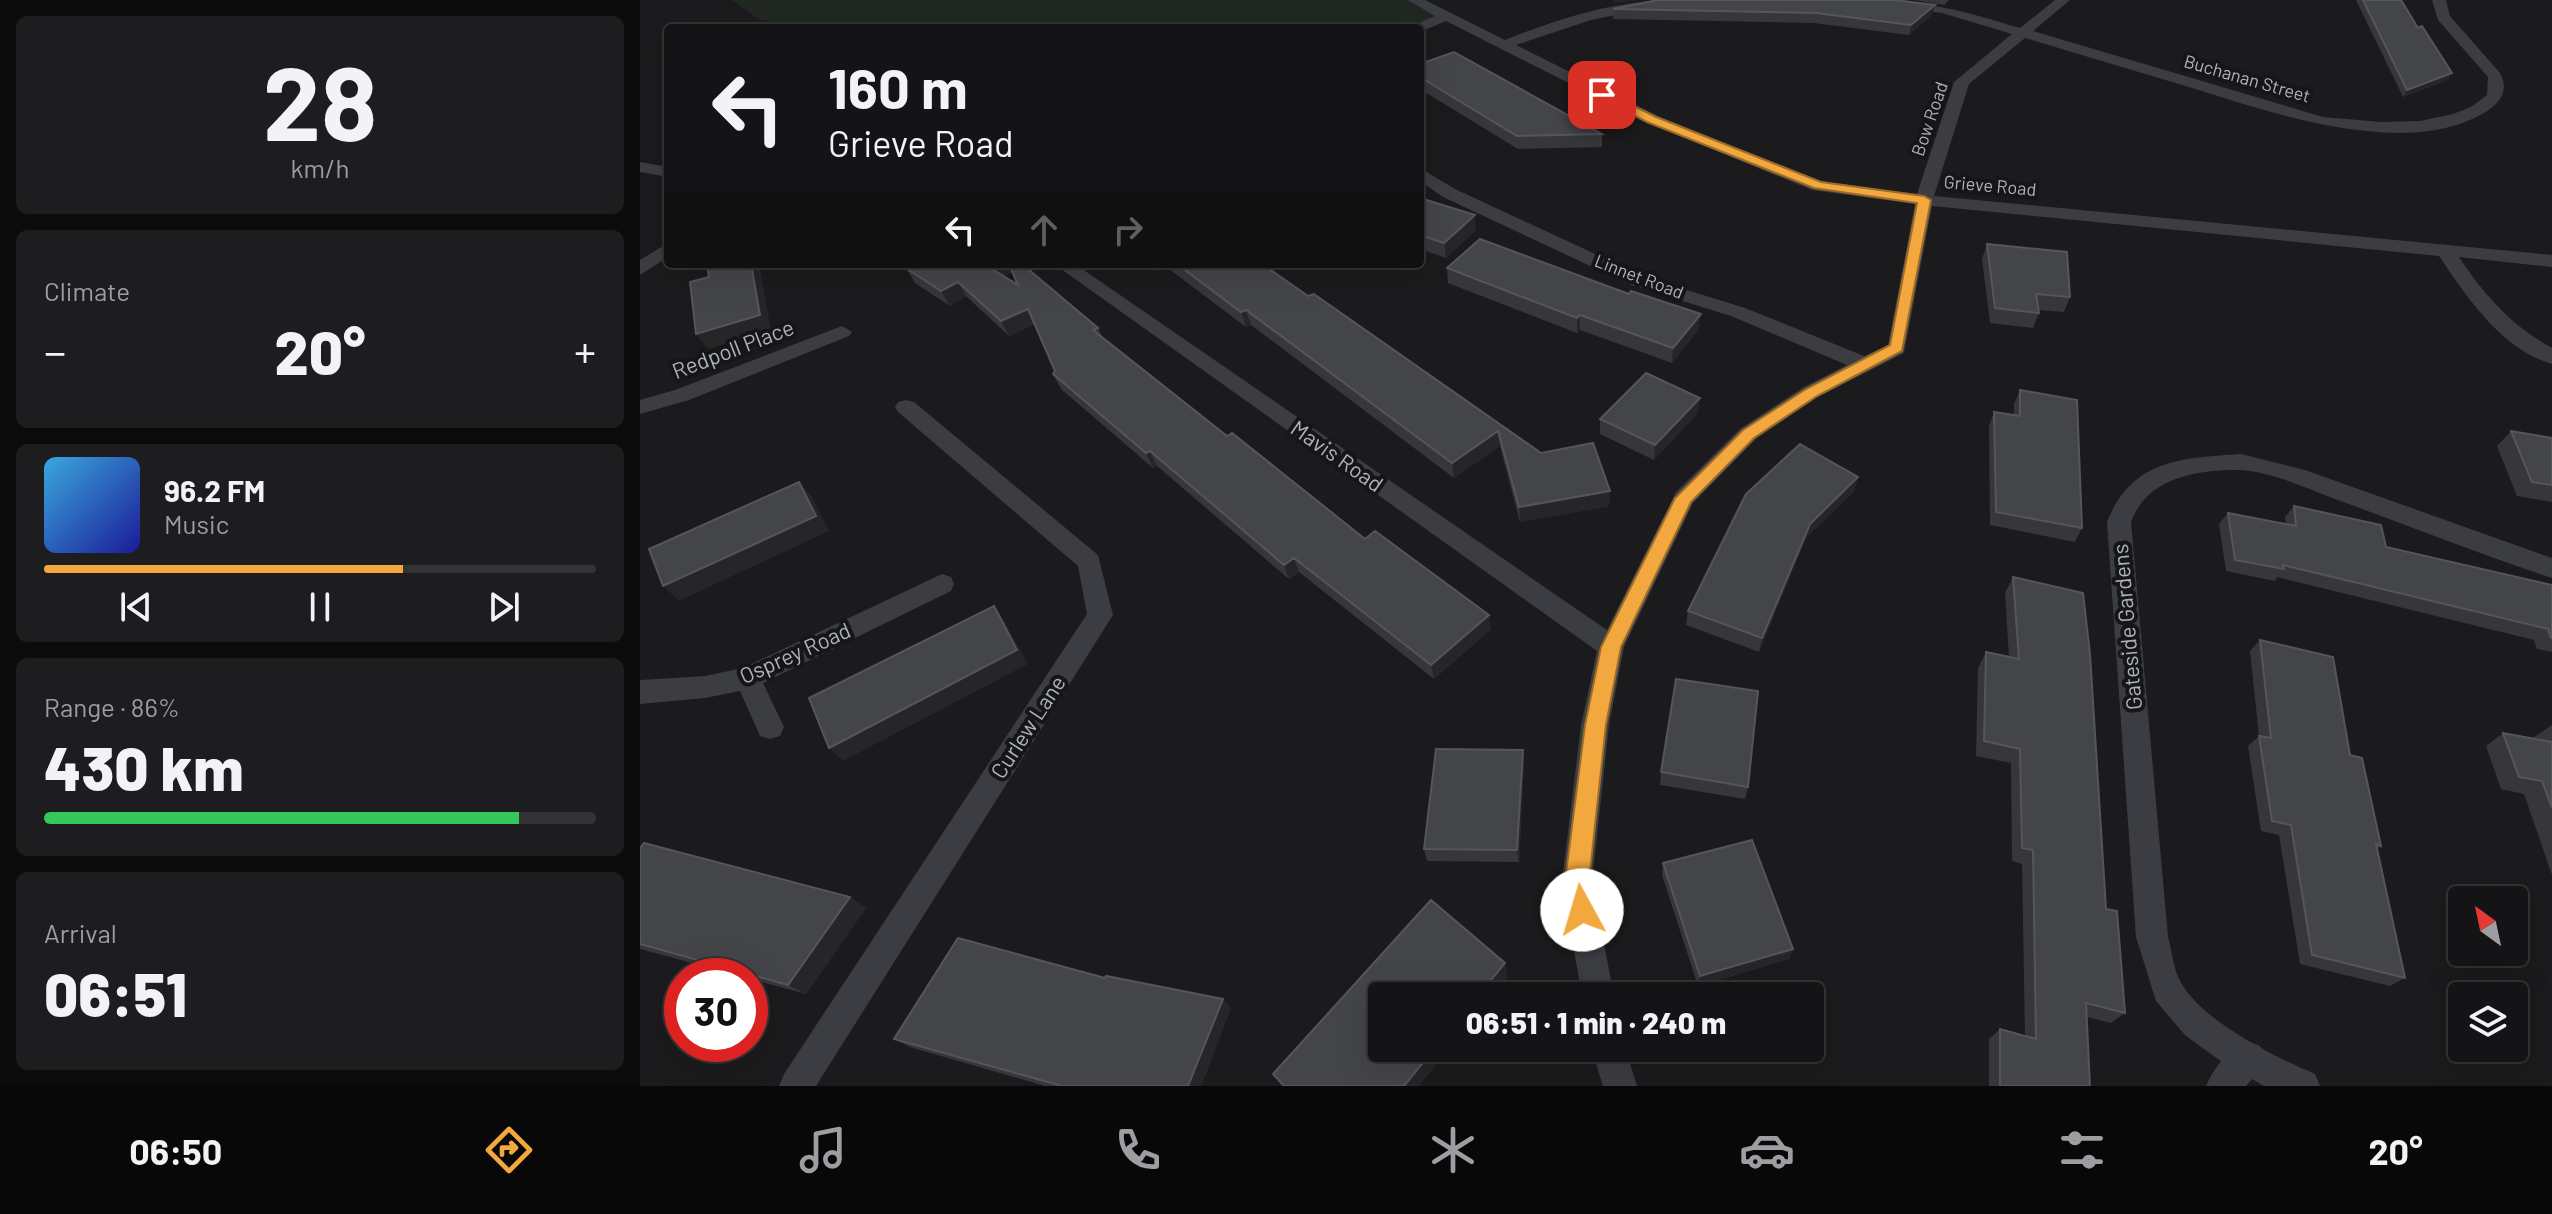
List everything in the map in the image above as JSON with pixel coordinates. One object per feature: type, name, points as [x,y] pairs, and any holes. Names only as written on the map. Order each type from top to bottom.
[{"type":"street","name":"Grieve Road","points":[[1415,0],[1652,119],[1818,186],[1924,200],[2552,261]]},
{"type":"street","points":[[1504,45],[1558,23],[1628,6],[1670,0]]},
{"type":"street","name":"Buchanan Street","points":[[1872,0],[1943,9],[2322,122],[2372,127],[2424,126],[2462,117],[2487,105],[2496,95],[2498,85],[2495,76],[2443,17],[2439,0]]},
{"type":"street","name":"Bow Road","points":[[1866,365],[1897,348],[1924,200],[1962,82],[2063,0]]},
{"type":"street","points":[[1424,26],[1448,15]]},
{"type":"street","points":[[640,167],[664,171]]},
{"type":"street","name":"Linnet Road","points":[[1424,176],[1449,193],[1638,281],[1738,312],[1866,365]]},
{"type":"street","points":[[2444,249],[2483,307],[2523,342],[2552,357]]},
{"type":"street","points":[[640,269],[664,251]]},
{"type":"street","name":"Mavis Road","points":[[1069,268],[1611,647]]},
{"type":"street","name":"Redpoll Place","points":[[640,407],[682,395],[842,332]]},
{"type":"street","points":[[1595,982],[1577,881],[1595,725],[1611,647],[1684,498],[1748,434],[1811,392],[1866,365]]},
{"type":"street","name":"Curlew Lane","points":[[796,1086],[1100,615],[1089,562],[906,407]]},
{"type":"street","name":"Gateside Gardens","points":[[2303,1086],[2213,1036],[2170,995],[2152,937],[2119,522],[2127,501],[2146,482],[2185,466],[2241,462],[2297,476],[2552,568]]},
{"type":"street","name":"Osprey Road","points":[[640,692],[705,687],[747,678],[942,584]]},
{"type":"street","points":[[747,678],[770,727]]},
{"type":"street","points":[[2223,1086],[2248,1058]]},
{"type":"street","points":[[1612,1062],[1620,1086]]},
{"type":"shaded area","points":[[732,0],[1417,0],[1448,15],[1424,26],[778,24],[760,20]]},
{"type":"building","points":[[1658,0],[1895,0],[1935,5],[1911,25],[1816,13],[1613,9]]},
{"type":"building","points":[[2363,0],[2401,0],[2452,73],[2407,90]]},
{"type":"building","points":[[1454,52],[1602,134],[1517,136],[1424,79],[1424,63]]},
{"type":"building","points":[[1424,199],[1475,215],[1444,243],[1424,236]]},
{"type":"building","points":[[1480,239],[1629,294],[1631,291],[1701,314],[1673,348],[1580,315],[1577,318],[1447,268]]},
{"type":"building","points":[[1987,244],[2067,252],[2070,297],[2036,294],[2039,313],[1995,308]]},
{"type":"building","points":[[708,268],[752,268],[760,315],[696,334],[690,282],[709,277]]},
{"type":"building","points":[[906,268],[990,268],[1018,285],[1011,268],[1027,268],[1098,328],[1093,330],[1227,436],[1232,433],[1365,539],[1375,531],[1489,615],[1431,665],[1294,558],[1284,565],[1150,451],[1146,453],[1053,374],[1055,371],[1028,309],[1001,321],[958,282],[941,291]]},
{"type":"building","points":[[1182,268],[1268,268],[1308,296],[1314,294],[1541,453],[1593,443],[1610,491],[1519,507],[1498,431],[1452,463],[1246,310],[1241,312]]},
{"type":"building","points":[[1646,373],[1700,398],[1655,445],[1600,419]]},
{"type":"building","points":[[2020,390],[2077,400],[2082,528],[1996,512],[1994,412],[2020,416]]},
{"type":"building","points":[[2511,431],[2552,438],[2552,485],[2532,482]]},
{"type":"building","points":[[1800,444],[1858,477],[1810,524],[1762,638],[1688,611],[1746,494]]},
{"type":"building","points":[[799,482],[816,516],[663,586],[649,549]]},
{"type":"building","points":[[2294,506],[2381,525],[2386,547],[2552,585],[2552,638],[2548,629],[2283,565],[2284,569],[2235,560],[2228,513],[2296,526]]},
{"type":"building","points":[[2013,577],[2083,593],[2090,654],[2106,909],[2117,911],[2125,1013],[2086,1003],[2090,1086],[2000,1086],[2000,1029],[2036,1039],[2033,850],[2022,848],[2020,749],[1984,741],[1986,652],[2019,659]]},
{"type":"building","points":[[994,606],[1017,650],[829,748],[809,698]]},
{"type":"building","points":[[2260,640],[2333,657],[2350,755],[2362,758],[2381,846],[2376,844],[2405,978],[2312,955],[2291,825],[2272,821],[2259,736],[2271,738]]},
{"type":"building","points":[[1676,679],[1758,691],[1748,787],[1661,772]]},
{"type":"building","points":[[2503,733],[2552,742],[2552,808],[2542,781],[2519,777]]},
{"type":"building","points":[[1436,749],[1523,750],[1517,850],[1424,849]]},
{"type":"building","points":[[1752,840],[1793,949],[1700,976],[1663,863]]},
{"type":"building","points":[[644,843],[850,897],[788,985],[768,979],[768,958],[691,958],[640,944],[640,848]]},
{"type":"building","points":[[1431,900],[1505,963],[1489,982],[1368,982],[1368,1062],[1424,1062],[1404,1086],[1284,1086],[1273,1074]]},
{"type":"building","points":[[958,938],[1105,978],[1223,999],[1188,1086],[1062,1086],[894,1039]]},
{"type":"route","points":[[1582,910],[1577,881],[1595,725],[1611,647],[1684,498],[1748,434],[1811,392],[1897,348],[1924,200],[1818,186],[1652,119],[1602,95]]}]
